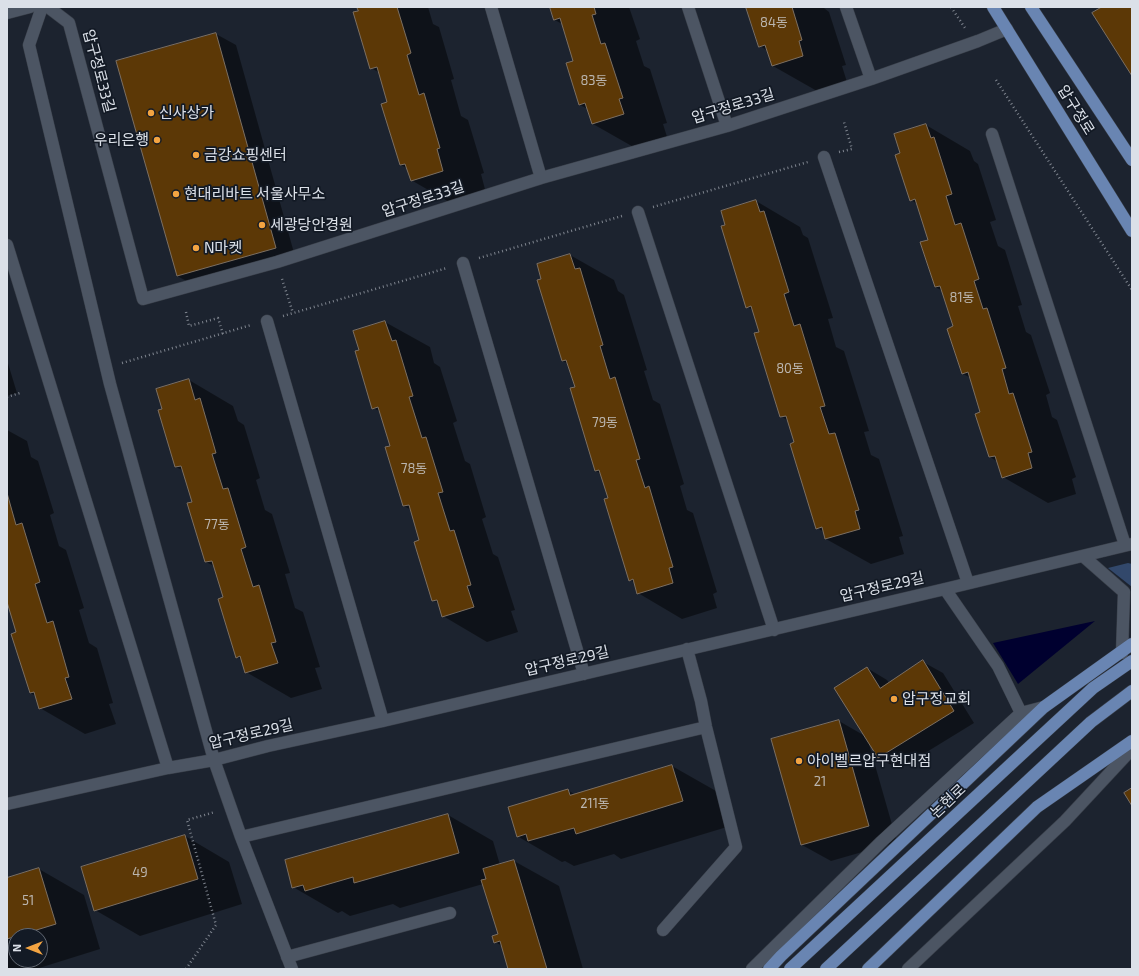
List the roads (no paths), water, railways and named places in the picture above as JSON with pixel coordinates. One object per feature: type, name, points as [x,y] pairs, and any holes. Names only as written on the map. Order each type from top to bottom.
[{"type":"main road","name":"압구정로","points":[[993,7],[1132,231]]},
{"type":"main road","name":"압구정로","points":[[1031,7],[1132,160]]},
{"type":"main road","points":[[769,969],[1044,707],[1122,653],[1132,644]]},
{"type":"main road","name":"논현로","points":[[790,969],[1093,688],[1132,661]]},
{"type":"main road","points":[[826,969],[1091,722],[1132,691]]},
{"type":"main road","points":[[868,969],[1037,807],[1132,741]]},
{"type":"street","points":[[7,13],[30,7]]},
{"type":"street","points":[[42,7],[29,45],[110,384],[214,760],[241,837],[292,969]]},
{"type":"street","name":"압구정로33길","points":[[48,7],[70,23],[144,299],[277,262],[541,178],[727,126],[871,79],[978,41],[1007,29]]},
{"type":"street","points":[[490,7],[541,178]]},
{"type":"street","points":[[688,7],[727,126]]},
{"type":"street","points":[[846,7],[871,79]]},
{"type":"street","points":[[992,134],[1129,545]]},
{"type":"street","points":[[824,157],[968,583]]},
{"type":"street","points":[[638,212],[774,630]]},
{"type":"street","points":[[7,245],[168,768]]},
{"type":"street","points":[[463,263],[584,674]]},
{"type":"street","points":[[267,321],[383,721]]},
{"type":"street","name":"압구정로29길","points":[[8,802],[168,768],[214,760],[268,746],[383,721],[687,649],[774,630],[1129,545]]},
{"type":"street","points":[[1083,556],[1124,592],[1122,653]]},
{"type":"street","points":[[945,589],[998,666],[1021,713]]},
{"type":"street","points":[[663,930],[736,847],[687,649]]},
{"type":"street","points":[[752,969],[881,842],[1021,713],[1044,707]]},
{"type":"street","points":[[241,837],[706,727]]},
{"type":"street","points":[[908,969],[1065,822],[1132,749]]},
{"type":"street","points":[[287,957],[450,913]]},
{"type":"place","name":"신사상가","points":[[151,113]]},
{"type":"place","name":"우리은행","points":[[157,140]]},
{"type":"place","name":"금강쇼핑센터","points":[[196,155]]},
{"type":"place","name":"현대리바트 서울사무소","points":[[176,194]]},
{"type":"place","name":"세광당안경원","points":[[262,225]]},
{"type":"place","name":"N마켓","points":[[196,248]]},
{"type":"place","name":"압구정교회","points":[[894,699]]},
{"type":"place","name":"아이벨르압구현대점","points":[[799,761]]}]
